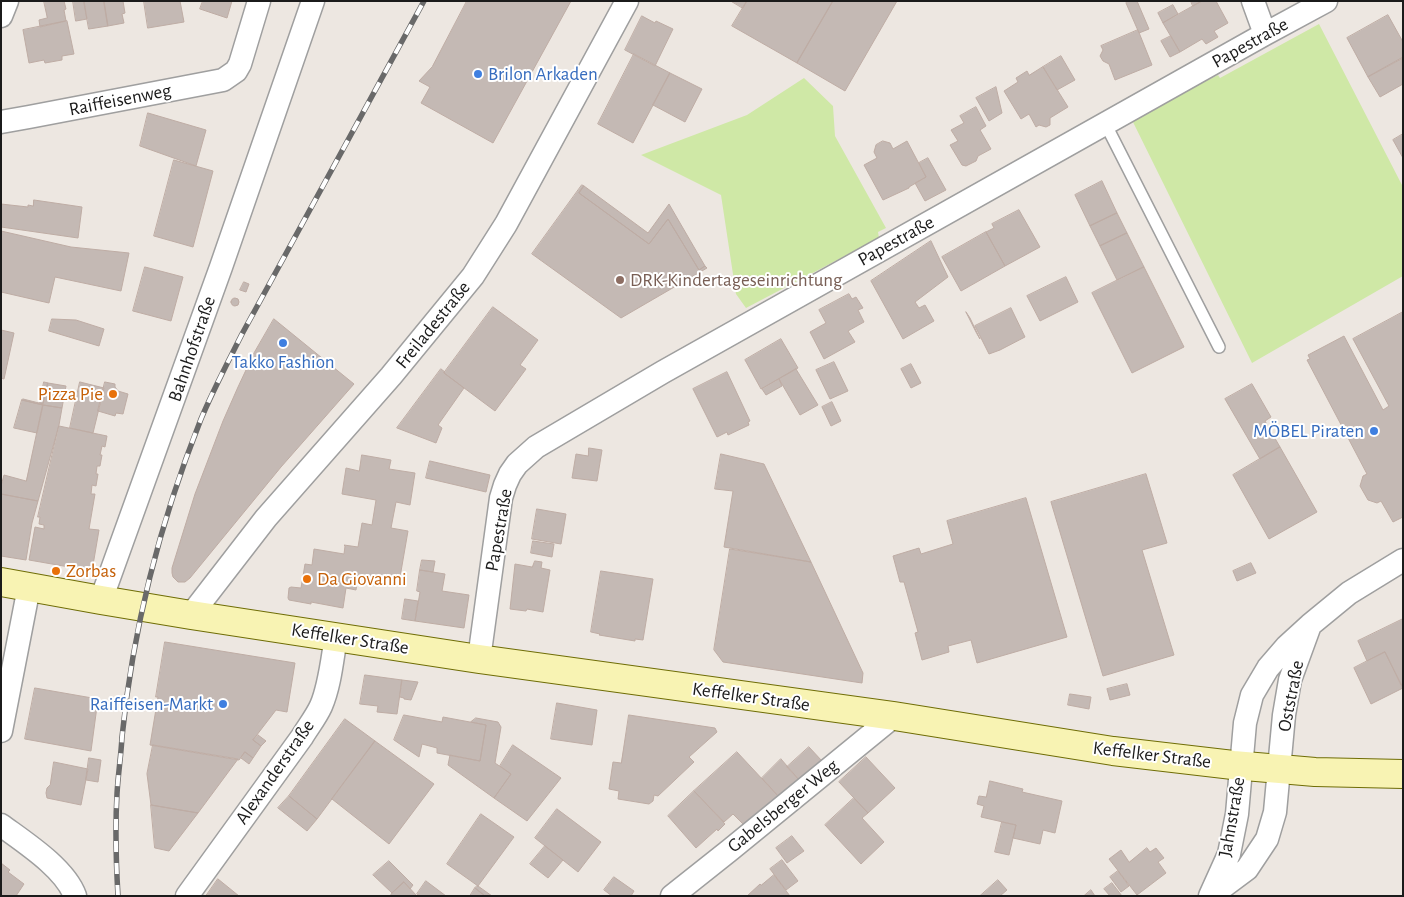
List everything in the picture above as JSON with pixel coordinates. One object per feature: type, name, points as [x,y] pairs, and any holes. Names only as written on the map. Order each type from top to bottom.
[{"type":"street","points":[[1,16],[8,1]]},
{"type":"street","name":"Raiffeisenweg","points":[[1,122],[217,81],[230,76],[240,64],[259,1]]},
{"type":"street","name":"Bahnhofstraße","points":[[101,600],[221,267],[313,1]]},
{"type":"street","name":"Freiladestraße","points":[[191,615],[266,518],[397,369],[481,264],[506,224],[627,1]]},
{"type":"street","points":[[1253,1],[1265,34]]},
{"type":"street","name":"Papestraße","points":[[479,660],[501,498],[510,474],[517,464],[536,447],[663,372],[1326,1]]},
{"type":"street","name":"Oststraße","points":[[1241,766],[1245,723],[1252,695],[1268,668],[1286,646],[1350,593],[1403,560]]},
{"type":"street","points":[[1,582],[101,600]]},
{"type":"street","points":[[1,731],[29,587]]},
{"type":"street","name":"Keffelker Straße","points":[[101,600],[479,660],[894,716],[1113,750],[1241,766],[1315,772],[1403,774]]},
{"type":"street","name":"Oststraße","points":[[1280,769],[1284,715],[1290,680],[1310,625]]},
{"type":"street","name":"Alexanderstraße","points":[[187,896],[315,717],[328,683],[336,637]]},
{"type":"street","name":"Gabelsberger Weg","points":[[672,896],[894,716]]},
{"type":"street","name":"Jahnstraße","points":[[1211,896],[1229,854],[1237,814],[1241,766]]},
{"type":"street","name":"Jahnstraße","points":[[1211,896],[1246,869],[1267,839],[1274,812],[1280,769]]},
{"type":"street","points":[[1,825],[58,870],[75,896]]},
{"type":"lane","points":[[1105,123],[1219,347]]},
{"type":"green space","points":[[1319,24],[1403,187],[1403,276],[1252,363],[1131,118],[1218,75],[1220,78]]},
{"type":"green space","points":[[804,78],[833,106],[835,136],[886,228],[878,232],[879,238],[746,308],[736,294],[721,195],[641,155],[747,115]]},
{"type":"building","points":[[44,1],[64,1],[66,21],[40,27],[39,20],[47,18]]},
{"type":"building","points":[[73,1],[84,1],[87,19],[76,21]]},
{"type":"building","points":[[84,1],[104,1],[108,26],[89,29]]},
{"type":"building","points":[[104,1],[123,1],[125,13],[122,14],[124,23],[108,26]]},
{"type":"building","points":[[144,1],[180,1],[184,22],[148,28]]},
{"type":"building","points":[[203,1],[232,1],[227,18],[200,9]]},
{"type":"building","name":"Brilon Arkaden","points":[[467,1],[571,1],[493,143],[421,103],[430,87],[419,81],[432,67]]},
{"type":"building","points":[[731,1],[747,1],[743,8]]},
{"type":"building","points":[[747,1],[833,1],[797,63],[732,26]]},
{"type":"building","points":[[833,1],[897,1],[845,91],[797,63]]},
{"type":"building","points":[[1137,1],[1149,29],[1139,33],[1126,3]]},
{"type":"building","points":[[1191,1],[1202,1],[1193,6]]},
{"type":"building","points":[[1202,1],[1216,1],[1228,23],[1214,31],[1218,37],[1206,44],[1202,39],[1180,52],[1163,23]]},
{"type":"building","points":[[1173,5],[1178,14],[1163,23],[1158,13]]},
{"type":"building","points":[[1388,15],[1403,42],[1403,58],[1368,77],[1347,38]]},
{"type":"building","points":[[642,16],[673,29],[655,66],[625,50]]},
{"type":"building","points":[[67,21],[74,54],[62,56],[62,60],[45,63],[44,60],[29,63],[23,30]]},
{"type":"building","points":[[1138,30],[1152,65],[1115,80],[1109,64],[1103,61],[1100,56],[1103,50],[1101,46]]},
{"type":"building","points":[[1171,36],[1180,52],[1170,57],[1161,41]]},
{"type":"building","points":[[634,54],[670,73],[633,143],[598,124]]},
{"type":"building","points":[[1061,56],[1075,80],[1057,90],[1043,67]]},
{"type":"building","points":[[1402,58],[1403,84],[1380,97],[1368,77]]},
{"type":"building","points":[[1043,67],[1068,107],[1050,118],[1050,125],[1046,127],[1039,125],[1036,127],[1029,114],[1021,119],[1004,91],[1018,82],[1016,78],[1027,71],[1029,75]]},
{"type":"building","points":[[670,73],[702,89],[685,122],[653,105]]},
{"type":"building","points":[[996,87],[1002,113],[989,121],[976,98]]},
{"type":"building","points":[[976,107],[986,126],[980,130],[991,149],[978,156],[976,161],[966,166],[962,165],[950,145],[958,141],[951,130],[964,123],[960,116]]},
{"type":"building","points":[[148,113],[206,130],[196,166],[140,146]]},
{"type":"building","points":[[1403,134],[1403,158],[1393,140]]},
{"type":"building","points":[[883,141],[890,143],[893,149],[907,141],[926,177],[909,188],[883,200],[864,165],[877,158],[874,152],[876,145]]},
{"type":"building","points":[[928,158],[946,190],[925,201],[915,183],[926,177],[919,163]]},
{"type":"building","points":[[174,160],[213,171],[193,247],[154,236]]},
{"type":"building","points":[[1102,181],[1117,213],[1090,226],[1075,195]]},
{"type":"building","points":[[582,185],[584,186],[579,193],[649,244],[668,219],[699,270],[705,266],[707,268],[621,318],[532,254]]},
{"type":"building","points":[[584,186],[648,233],[669,204],[705,266],[699,270],[668,219],[649,244],[579,193]]},
{"type":"building","points":[[34,200],[82,207],[78,238],[1,227],[1,204],[28,207],[28,205],[33,206]]},
{"type":"building","points":[[1019,210],[1040,247],[1005,266],[986,232],[994,228],[992,224]]},
{"type":"building","points":[[1117,213],[1127,233],[1100,246],[1090,226]]},
{"type":"building","points":[[1,231],[71,247],[129,253],[121,291],[55,277],[49,303],[1,292]]},
{"type":"building","points":[[986,232],[1005,266],[961,291],[942,257]]},
{"type":"building","points":[[1127,233],[1144,267],[1117,280],[1100,246]]},
{"type":"building","points":[[931,241],[948,277],[915,302],[919,308],[925,305],[934,321],[903,339],[871,281]]},
{"type":"building","points":[[145,267],[183,277],[171,321],[133,311]]},
{"type":"building","points":[[1144,267],[1184,347],[1132,373],[1092,293]]},
{"type":"building","points":[[1066,277],[1078,302],[1040,321],[1027,296]]},
{"type":"building","points":[[244,282],[249,284],[246,292],[240,290]]},
{"type":"building","points":[[849,294],[852,299],[856,297],[863,308],[858,310],[864,322],[848,331],[855,342],[824,359],[810,332],[826,323],[819,310]]},
{"type":"building","points":[[235,298],[239,302],[235,306],[231,302]]},
{"type":"building","points":[[493,307],[538,340],[520,365],[526,369],[495,411],[444,373]]},
{"type":"building","points":[[1011,308],[1025,337],[989,354],[975,326]]},
{"type":"building","points":[[966,312],[970,318],[980,339],[977,334]]},
{"type":"building","name":"MÖBEL Piraten","points":[[1403,312],[1403,517],[1393,522],[1381,501],[1377,503],[1368,500],[1360,486],[1363,476],[1367,474],[1307,360],[1310,359],[1308,355],[1344,336],[1383,410],[1389,406],[1353,339]]},
{"type":"building","points":[[52,319],[76,320],[104,329],[99,346],[49,331]]},
{"type":"building","points":[[274,319],[354,384],[281,467],[190,578],[185,582],[178,582],[173,577],[172,568],[195,494],[238,387],[254,353]]},
{"type":"building","points":[[1,330],[14,333],[4,379],[1,378]]},
{"type":"building","points":[[781,339],[798,368],[761,389],[745,360]]},
{"type":"building","points":[[834,362],[848,391],[830,399],[816,370]]},
{"type":"building","points":[[911,364],[921,383],[911,388],[901,369]]},
{"type":"building","points":[[441,369],[464,388],[438,425],[442,428],[436,443],[397,428]]},
{"type":"building","points":[[796,369],[818,405],[800,415],[779,379]]},
{"type":"building","points":[[727,372],[750,421],[748,422],[749,425],[728,435],[727,432],[717,437],[693,389]]},
{"type":"building","points":[[779,379],[782,386],[766,395],[762,389]]},
{"type":"building","points":[[44,382],[48,383],[43,404],[40,403]]},
{"type":"building","points":[[80,382],[104,388],[93,433],[70,428]]},
{"type":"building","points":[[105,382],[115,384],[118,391],[128,394],[123,414],[116,413],[115,416],[98,411]]},
{"type":"building","points":[[48,383],[66,386],[62,408],[43,405]]},
{"type":"building","points":[[1252,384],[1271,417],[1265,421],[1280,447],[1260,459],[1225,399]]},
{"type":"building","points":[[22,400],[43,404],[43,405]]},
{"type":"building","points":[[22,400],[43,405],[37,433],[14,428]]},
{"type":"building","points":[[832,402],[841,421],[831,426],[822,407]]},
{"type":"building","points":[[43,405],[62,408],[38,501],[1,494],[4,475],[26,481]]},
{"type":"building","points":[[59,426],[107,436],[105,447],[102,446],[100,466],[97,466],[96,486],[92,485],[91,494],[95,494],[89,529],[99,530],[92,571],[29,560],[35,527],[44,529],[44,525],[39,524],[40,517],[38,517]]},
{"type":"building","points":[[1280,447],[1317,512],[1269,539],[1233,475]]},
{"type":"building","points":[[589,448],[602,450],[597,481],[572,478],[576,454],[588,456]]},
{"type":"building","points":[[721,454],[764,464],[811,562],[724,547],[733,491],[715,489]]},
{"type":"building","points":[[362,455],[391,460],[389,469],[415,473],[410,505],[396,502],[391,528],[408,531],[399,583],[358,576],[356,590],[346,588],[343,608],[289,600],[289,588],[301,588],[305,564],[312,565],[314,549],[344,554],[344,545],[358,547],[362,523],[372,525],[376,500],[342,494],[346,468],[359,471]]},
{"type":"building","points":[[430,461],[490,475],[486,492],[426,478]]},
{"type":"building","points":[[1146,474],[1167,543],[1142,550],[1174,655],[1103,676],[1051,502]]},
{"type":"building","points":[[1,494],[38,501],[26,560],[1,556]]},
{"type":"building","points":[[1026,498],[1067,637],[977,663],[971,640],[948,646],[949,652],[922,660],[915,633],[918,632],[904,582],[900,582],[893,556],[919,548],[921,554],[953,544],[947,521]]},
{"type":"building","points":[[537,509],[566,514],[561,544],[532,539]]},
{"type":"building","points":[[533,541],[554,544],[552,557],[531,553]]},
{"type":"building","points":[[730,549],[811,562],[863,673],[862,683],[723,662],[714,650]]},
{"type":"building","points":[[422,560],[435,561],[433,572],[420,570]]},
{"type":"building","points":[[535,561],[542,562],[541,568],[550,570],[543,612],[527,609],[526,611],[510,609],[515,564],[532,567]]},
{"type":"building","points":[[1251,563],[1256,573],[1237,581],[1233,571]]},
{"type":"building","points":[[420,570],[445,574],[442,591],[469,595],[464,628],[415,621],[420,592],[417,591]]},
{"type":"building","points":[[601,571],[653,579],[643,640],[635,639],[635,641],[591,632]]},
{"type":"building","points":[[405,599],[418,601],[415,621],[402,619]]},
{"type":"building","points":[[1403,619],[1403,684],[1401,685],[1385,652],[1367,661],[1358,641]]},
{"type":"building","name":"Raiffeisen-Markt","points":[[165,642],[295,663],[287,712],[276,710],[253,740],[261,746],[253,758],[245,752],[239,760],[150,745]]},
{"type":"building","points":[[1385,652],[1403,688],[1371,704],[1354,668]]},
{"type":"building","points":[[365,675],[402,680],[397,714],[377,712],[378,706],[360,704]]},
{"type":"building","points":[[402,680],[418,682],[411,700],[400,697]]},
{"type":"building","points":[[1127,684],[1130,695],[1110,700],[1107,689]]},
{"type":"building","points":[[35,688],[98,699],[91,751],[25,739]]},
{"type":"building","points":[[1070,694],[1091,697],[1089,709],[1068,705]]},
{"type":"building","points":[[557,703],[597,710],[592,745],[551,739]]},
{"type":"building","points":[[404,715],[442,722],[443,717],[486,725],[480,761],[437,753],[437,748],[422,744],[419,757],[394,740]]},
{"type":"building","points":[[629,715],[715,728],[717,732],[689,757],[694,762],[658,796],[654,795],[653,801],[649,804],[618,799],[619,791],[609,789],[613,762],[621,763]]},
{"type":"building","points":[[476,718],[498,722],[501,727],[495,763],[511,774],[494,798],[448,765],[450,755],[480,761],[486,725],[471,722]]},
{"type":"building","points":[[345,719],[375,741],[317,819],[289,796]]},
{"type":"building","points":[[258,735],[266,741],[261,746],[253,740]]},
{"type":"building","points":[[375,741],[434,784],[389,844],[332,799]]},
{"type":"building","points":[[153,745],[238,759],[198,813],[151,805],[147,774]]},
{"type":"building","points":[[513,745],[561,778],[527,821],[494,798],[511,774],[500,766]]},
{"type":"building","points":[[809,747],[822,761],[800,781],[787,767]]},
{"type":"building","points":[[245,752],[253,758],[249,764],[241,758]]},
{"type":"building","points":[[737,752],[778,796],[778,799],[745,826],[733,814],[724,822],[694,791]]},
{"type":"building","points":[[866,757],[895,788],[868,813],[839,782]]},
{"type":"building","points":[[89,758],[101,760],[98,782],[86,780]]},
{"type":"building","points":[[781,759],[800,781],[778,799],[778,796],[762,778]]},
{"type":"building","points":[[54,762],[88,769],[81,805],[47,798],[46,793],[50,785]]},
{"type":"building","points":[[990,781],[1023,789],[1022,792],[1062,801],[1055,833],[1043,830],[1040,844],[1013,838],[1016,825],[981,817],[984,806],[977,804],[979,796],[986,797]]},
{"type":"building","points":[[694,791],[725,824],[696,848],[668,816]]},
{"type":"building","points":[[289,796],[317,819],[307,831],[278,808]]},
{"type":"building","points":[[854,798],[868,813],[862,818],[884,842],[861,864],[825,825]]},
{"type":"building","points":[[151,805],[198,813],[169,851],[155,848]]},
{"type":"building","points":[[557,809],[601,842],[578,872],[535,838]]},
{"type":"building","points":[[481,814],[514,837],[478,886],[447,864]]},
{"type":"building","points":[[1002,822],[1016,825],[1009,855],[995,852]]},
{"type":"building","points":[[792,836],[804,851],[787,863],[776,848]]},
{"type":"building","points":[[545,846],[563,860],[548,878],[530,864]]},
{"type":"building","points":[[1147,848],[1150,852],[1156,848],[1164,858],[1158,862],[1166,873],[1137,895],[1109,859],[1121,850],[1129,862]]},
{"type":"building","points":[[782,860],[798,881],[786,890],[770,869]]},
{"type":"building","points":[[389,861],[413,885],[410,889],[404,882],[392,893],[373,875]]},
{"type":"building","points":[[1,863],[10,870],[8,872],[24,884],[16,896],[1,896]]},
{"type":"building","points":[[1118,871],[1129,886],[1121,892],[1110,877]]},
{"type":"building","points":[[774,875],[790,896],[747,896],[760,884]]},
{"type":"building","points":[[614,877],[634,891],[631,896],[612,896],[604,890]]},
{"type":"building","points":[[218,879],[239,896],[206,896]]},
{"type":"building","points":[[998,880],[1007,890],[1000,896],[980,896]]},
{"type":"building","points":[[426,881],[446,896],[420,896],[417,894]]},
{"type":"building","points":[[404,882],[417,896],[390,896],[392,893]]},
{"type":"building","points":[[1112,883],[1122,896],[1110,896],[1104,889]]},
{"type":"building","points":[[477,886],[492,896],[485,896],[475,888]]},
{"type":"building","points":[[475,888],[485,896],[470,896]]},
{"type":"building","points":[[1091,890],[1095,896],[1084,896]]},
{"type":"railway","points":[[118,896],[116,845],[117,787],[133,655],[150,575],[186,458],[201,419],[242,334],[424,1]]},
{"type":"place","name":"Brilon Arkaden","points":[[478,74]]},
{"type":"place","name":"DRK-Kindertageseinrichtung","points":[[620,280]]},
{"type":"place","name":"Takko Fashion","points":[[283,343]]},
{"type":"place","name":"Pizza Pie","points":[[113,394]]},
{"type":"place","name":"MÖBEL Piraten","points":[[1374,431]]},
{"type":"place","name":"Zorbas","points":[[56,571]]},
{"type":"place","name":"Da Giovanni","points":[[307,579]]},
{"type":"place","name":"Raiffeisen-Markt","points":[[223,704]]}]
